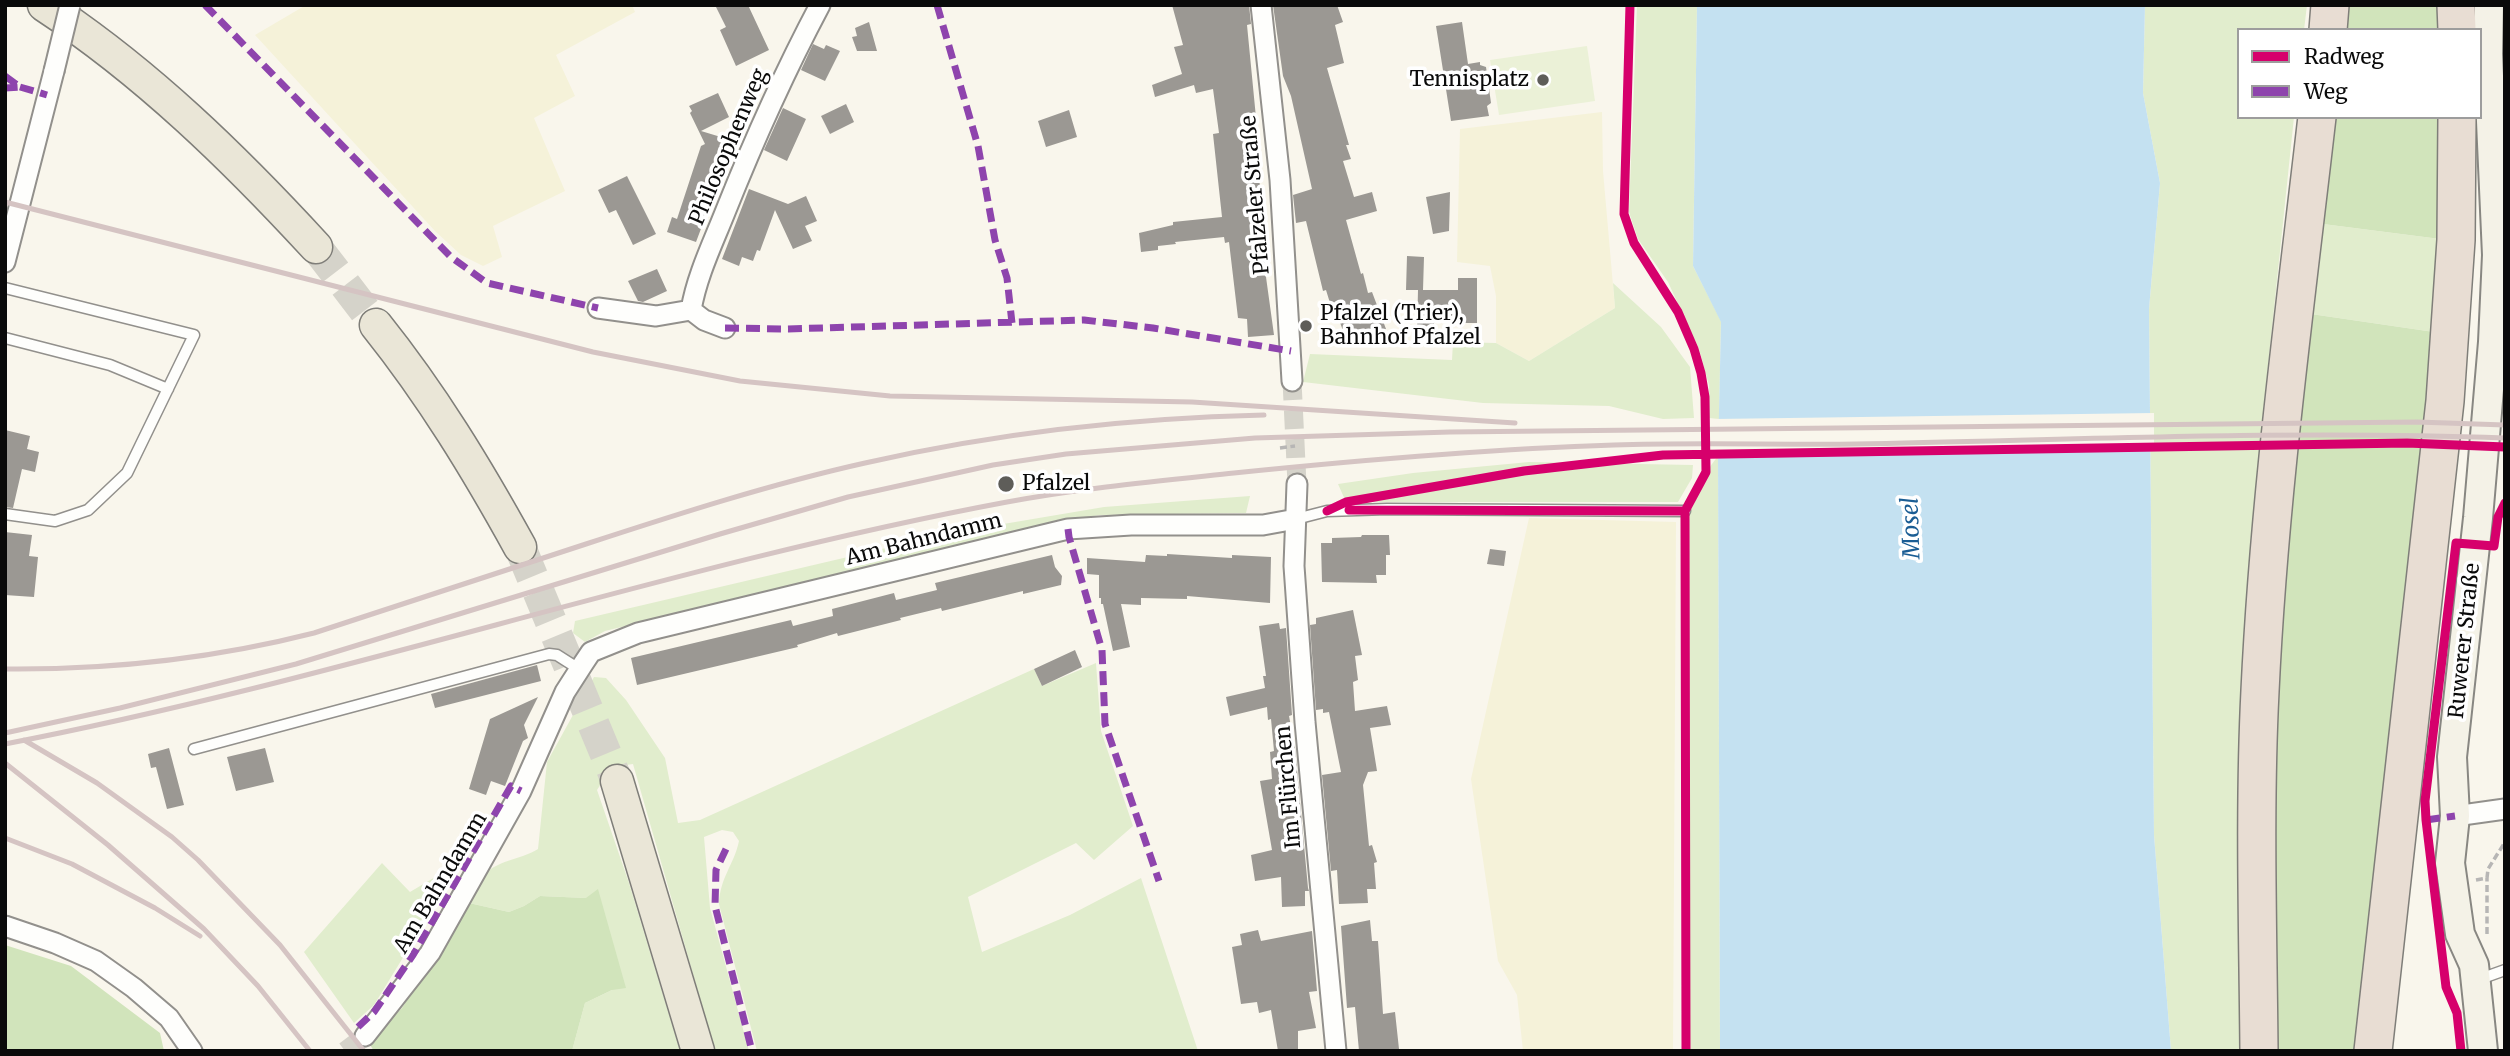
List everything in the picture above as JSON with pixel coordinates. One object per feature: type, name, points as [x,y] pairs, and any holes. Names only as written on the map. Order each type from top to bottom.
[{"type":"highway","points":[[2328,28],[2330,5]]},
{"type":"highway","points":[[2456,5],[2456,28]]},
{"type":"highway","points":[[2259,1051],[2256,798],[2260,690],[2273,505],[2317,119]]},
{"type":"highway","points":[[2373,1051],[2445,401],[2456,240],[2457,119]]},
{"type":"main road","points":[[44,5],[105,49],[187,118],[257,183],[316,247]]},
{"type":"main road","name":"Ruwerer Straße","points":[[2483,1051],[2475,973],[2477,930],[2468,859],[2455,816],[2452,757],[2499,343],[2498,139],[2488,54],[2489,5]]},
{"type":"main road","points":[[376,326],[412,370],[446,420],[520,547]]},
{"type":"main road","points":[[617,781],[698,1051]]},
{"type":"street","points":[[5,262],[70,5]]},
{"type":"street","name":"Philosophenweg","points":[[691,310],[695,287],[740,174],[774,97],[820,5]]},
{"type":"street","name":"Pfalzeler Straße","points":[[1261,5],[1280,180],[1292,381]]},
{"type":"street","points":[[598,309],[656,316],[691,310],[704,320],[725,328]]},
{"type":"street","points":[[1296,519],[1297,484]]},
{"type":"street","name":"Am Bahndamm","points":[[365,1036],[430,953],[521,791],[565,692],[591,652],[638,633],[1068,529],[1131,525],[1263,525],[1296,519]]},
{"type":"street","name":"Im Flürchen","points":[[1296,519],[1294,566],[1305,722],[1336,1051]]},
{"type":"street","points":[[2455,816],[2505,809]]},
{"type":"street","points":[[5,926],[96,961],[134,988],[169,1018],[192,1051]]},
{"type":"lane","points":[[5,514],[55,522],[88,510],[127,473],[194,335],[10,289]]},
{"type":"lane","points":[[5,338],[110,365],[168,389]]},
{"type":"lane","points":[[1296,519],[1327,511],[1387,509],[1685,511]]},
{"type":"lane","points":[[194,749],[549,654],[557,655],[579,669]]},
{"type":"lane","points":[[2475,973],[2505,970]]},
{"type":"path","points":[[1663,455],[2369,443],[2505,446]]},
{"type":"path","points":[[1280,448],[1295,446]]},
{"type":"path","points":[[2476,880],[2487,878],[2488,869],[2505,842]]},
{"type":"shaded area","points":[[306,5],[632,5],[635,12],[556,55],[575,96],[534,118],[565,191],[493,226],[502,257],[483,266],[461,255],[435,231],[255,35]]},
{"type":"shaded area","points":[[1602,112],[1603,171],[1615,308],[1529,361],[1496,343],[1496,296],[1490,266],[1457,262],[1460,129]]},
{"type":"shaded area","points":[[1529,518],[1676,522],[1673,1051],[1523,1051],[1517,995],[1498,961],[1471,779]]},
{"type":"green space","points":[[1637,5],[1697,5],[1693,266],[1721,321],[1719,419],[1709,418],[1709,385],[1699,349],[1668,282],[1638,239],[1629,212]]},
{"type":"green space","points":[[2145,5],[2307,5],[2304,28],[2237,28],[2237,119],[2294,119],[2259,452],[2243,731],[2239,893],[2247,1051],[2171,1051],[2154,835],[2149,309],[2160,183],[2143,93]]},
{"type":"green space","points":[[2346,5],[2443,5],[2443,28],[2343,28]]},
{"type":"green space","name":"Tennisplatz","points":[[1587,46],[1595,101],[1499,115],[1490,60]]},
{"type":"green space","points":[[2334,119],[2442,119],[2440,239],[2323,224]]},
{"type":"green space","points":[[2323,224],[2440,239],[2434,332],[2311,314]]},
{"type":"green space","points":[[1613,283],[1661,327],[1690,367],[1694,418],[1663,419],[1609,406],[1483,403],[1303,382],[1310,354],[1452,360],[1453,342],[1496,343],[1529,361],[1615,308]]},
{"type":"green space","points":[[2311,314],[2434,332],[2359,1051],[2275,1051],[2272,732],[2304,364]]},
{"type":"green space","points":[[1718,456],[1720,1051],[1686,1051],[1685,511]]},
{"type":"green space","points":[[1529,462],[1693,465],[1692,478],[1678,502],[1346,502],[1338,484],[1413,473]]},
{"type":"green space","points":[[1250,496],[1246,513],[1100,515],[1038,525],[605,631],[585,642],[573,633],[575,621],[950,533],[1104,507]]},
{"type":"green space","points":[[1096,663],[1101,731],[1133,826],[1094,860],[1076,843],[968,897],[982,952],[1070,915],[1141,878],[1198,1051],[757,1051],[719,904],[722,886],[739,841],[733,832],[722,830],[704,837],[710,908],[749,1051],[715,1051],[633,764],[612,767],[597,790],[629,883],[680,1051],[572,1051],[585,1003],[612,990],[586,898],[540,896],[509,912],[469,903],[478,883],[488,871],[538,849],[547,762],[594,677],[606,678],[626,700],[665,758],[678,823],[700,820],[1034,669],[1042,686]]},
{"type":"green space","points":[[462,861],[374,1005],[354,1023],[304,952],[382,863],[410,892]]},
{"type":"green space","points":[[598,889],[626,988],[612,990],[585,1003],[572,1051],[374,1051],[368,1042],[402,1008],[469,903],[509,912],[540,896],[586,898]]},
{"type":"green space","points":[[5,945],[71,966],[160,1033],[164,1051],[5,1051]]},
{"type":"water","name":"Mosel","points":[[1697,5],[2145,5],[2143,93],[2160,183],[2149,309],[2154,835],[2171,1051],[1720,1051],[1718,456],[1721,322],[1693,266]]},
{"type":"pier","points":[[2154,413],[2154,450],[1715,456],[1715,419]]},
{"type":"building","points":[[715,5],[748,5],[769,50],[736,66],[720,30],[726,27]]},
{"type":"building","points":[[1172,5],[1249,5],[1251,24],[1247,25],[1260,159],[1266,277],[1274,335],[1248,337],[1247,319],[1238,318],[1229,242],[1225,243],[1224,237],[1175,242],[1176,244],[1158,246],[1158,250],[1141,252],[1139,233],[1173,225],[1173,222],[1222,217],[1213,134],[1219,133],[1213,89],[1196,93],[1194,85],[1155,97],[1152,85],[1182,74],[1174,47],[1183,45]]},
{"type":"building","points":[[1273,5],[1337,5],[1343,22],[1335,25],[1344,63],[1327,68],[1349,145],[1346,145],[1351,159],[1343,161],[1354,197],[1372,192],[1377,211],[1346,220],[1361,274],[1363,273],[1368,293],[1372,292],[1386,329],[1372,335],[1346,339],[1333,303],[1330,303],[1326,290],[1323,291],[1306,221],[1296,223],[1293,195],[1312,189],[1291,96],[1283,76]]},
{"type":"building","points":[[869,22],[877,51],[857,51],[852,37],[857,36],[855,28]]},
{"type":"building","points":[[1462,22],[1468,64],[1480,62],[1480,65],[1486,67],[1491,103],[1487,106],[1489,116],[1451,121],[1436,26]]},
{"type":"building","points":[[813,44],[824,49],[826,45],[840,51],[825,81],[801,70]]},
{"type":"building","points":[[718,93],[729,117],[701,131],[734,141],[696,242],[667,232],[672,217],[677,219],[701,146],[705,144],[689,106]]},
{"type":"building","points":[[846,104],[854,122],[830,134],[821,116]]},
{"type":"building","points":[[783,108],[806,119],[787,161],[764,150]]},
{"type":"building","points":[[1069,110],[1077,137],[1046,147],[1038,121]]},
{"type":"building","points":[[627,176],[656,234],[633,245],[616,210],[609,213],[598,190]]},
{"type":"building","points":[[749,189],[788,204],[806,196],[817,221],[805,226],[812,241],[793,249],[775,210],[760,251],[757,250],[753,261],[742,257],[739,266],[722,259]]},
{"type":"building","points":[[1450,192],[1449,231],[1433,234],[1426,197]]},
{"type":"building","points":[[1407,256],[1424,257],[1423,290],[1458,290],[1458,278],[1477,278],[1477,323],[1434,323],[1434,334],[1417,333],[1418,290],[1406,290]]},
{"type":"building","points":[[657,269],[667,291],[643,302],[638,301],[628,281]]},
{"type":"building","points":[[5,430],[30,436],[27,449],[39,452],[35,472],[22,469],[13,508],[5,507]]},
{"type":"building","points":[[5,532],[32,535],[29,556],[38,557],[34,597],[5,595]]},
{"type":"building","points":[[1389,535],[1390,555],[1386,555],[1386,575],[1376,575],[1377,583],[1322,582],[1321,543],[1332,543],[1332,538]]},
{"type":"building","points":[[1490,549],[1506,551],[1504,566],[1487,564]]},
{"type":"building","points":[[1052,555],[1055,567],[1062,576],[1061,585],[1023,594],[1023,591],[942,611],[941,608],[838,636],[837,633],[797,645],[798,647],[637,685],[631,658],[791,620],[793,626],[833,616],[832,609],[894,593],[896,600],[937,590],[935,583]]},
{"type":"building","points":[[1146,555],[1232,558],[1232,555],[1271,557],[1270,603],[1187,596],[1187,599],[1141,598],[1141,605],[1121,604],[1130,647],[1113,651],[1103,604],[1099,598],[1099,575],[1087,574],[1087,558],[1145,562]]},
{"type":"building","points":[[1353,610],[1362,655],[1355,656],[1358,680],[1353,682],[1355,711],[1387,706],[1391,725],[1370,728],[1377,771],[1368,772],[1363,785],[1369,846],[1372,845],[1377,862],[1374,863],[1376,889],[1367,889],[1368,903],[1339,904],[1337,870],[1331,871],[1322,775],[1341,772],[1329,712],[1316,710],[1310,625],[1316,624],[1316,618]]},
{"type":"building","points":[[1279,623],[1280,629],[1286,628],[1292,715],[1289,716],[1295,748],[1309,891],[1305,891],[1305,906],[1282,907],[1281,877],[1255,881],[1251,855],[1272,850],[1260,781],[1272,779],[1270,752],[1274,751],[1271,719],[1268,720],[1267,707],[1230,716],[1226,697],[1265,688],[1263,676],[1266,676],[1259,626]]},
{"type":"building","points":[[1075,650],[1082,667],[1042,686],[1034,669]]},
{"type":"building","points":[[537,665],[541,681],[435,708],[431,694]]},
{"type":"building","points":[[538,697],[524,725],[528,738],[523,741],[505,786],[491,781],[486,795],[469,789],[490,719]]},
{"type":"building","points":[[169,748],[184,805],[167,809],[156,767],[151,768],[148,754]]},
{"type":"building","points":[[265,748],[274,782],[236,791],[227,757]]},
{"type":"building","points":[[1370,920],[1372,941],[1378,941],[1383,1014],[1395,1012],[1399,1049],[1396,1051],[1359,1051],[1355,1007],[1347,1008],[1341,926]]},
{"type":"building","points":[[1258,930],[1261,941],[1312,931],[1317,991],[1309,992],[1316,1028],[1298,1031],[1298,1051],[1278,1051],[1271,1010],[1259,1013],[1257,1002],[1241,1004],[1232,947],[1242,945],[1240,934]]},
{"type":"tunnel","points":[[316,247],[376,325]]},
{"type":"tunnel","points":[[1292,381],[1297,484]]},
{"type":"tunnel","points":[[520,547],[617,781]]},
{"type":"tunnel","points":[[345,1051],[365,1036]]},
{"type":"railway","points":[[5,202],[593,352],[740,381],[890,396],[1192,402],[1515,423]]},
{"type":"railway","points":[[5,669],[161,661],[238,650],[314,633],[725,500],[830,471],[914,452],[1064,429],[1264,415]]},
{"type":"railway","points":[[5,733],[120,708],[296,664],[848,497],[993,465],[1066,454],[1255,438],[1450,432],[2417,422],[2505,425]]},
{"type":"railway","points":[[5,744],[257,688],[755,557],[1007,502],[1120,485],[1377,459],[1614,445],[1856,444],[2262,435],[2505,438]]},
{"type":"railway","points":[[24,740],[97,783],[172,837],[198,860],[280,945],[364,1051]]},
{"type":"railway","points":[[5,763],[108,845],[204,929],[258,986],[310,1051]]},
{"type":"railway","points":[[5,838],[72,864],[155,908],[200,936]]},
{"type":"marked path","points":[[205,5],[451,257],[487,283],[598,308]]},
{"type":"marked path","points":[[937,5],[978,146],[995,240],[1007,278],[1012,323]]},
{"type":"marked path","points":[[5,76],[20,87],[5,88]]},
{"type":"marked path","points":[[20,87],[47,95]]},
{"type":"marked path","points":[[725,328],[788,329],[1084,320],[1153,328],[1291,351]]},
{"type":"marked path","points":[[1068,529],[1102,650],[1105,724],[1159,881]]},
{"type":"marked path","points":[[358,1027],[374,1012],[413,955],[511,786],[521,791]]},
{"type":"marked path","points":[[2426,820],[2455,816]]},
{"type":"marked path","points":[[726,849],[716,870],[715,906],[752,1051]]},
{"type":"cycle path","points":[[1630,5],[1624,214],[1634,243],[1678,312],[1694,349],[1705,397],[1706,472],[1685,511],[1686,1051]]},
{"type":"cycle path","points":[[1327,511],[1346,502],[1524,471],[1663,455],[2407,443],[2505,447]]},
{"type":"cycle path","points":[[2461,1051],[2457,1013],[2446,987],[2425,801],[2456,543],[2494,546],[2498,517],[2505,503]]},
{"type":"cycle path","points":[[1349,510],[1685,511]]},
{"type":"place","name":"Tennisplatz","points":[[1543,80]]},
{"type":"place","name":"Pfalzel (Trier), Bahnhof Pfalzel","points":[[1306,326]]},
{"type":"place","name":"Pfalzel","points":[[1006,484]]}]
